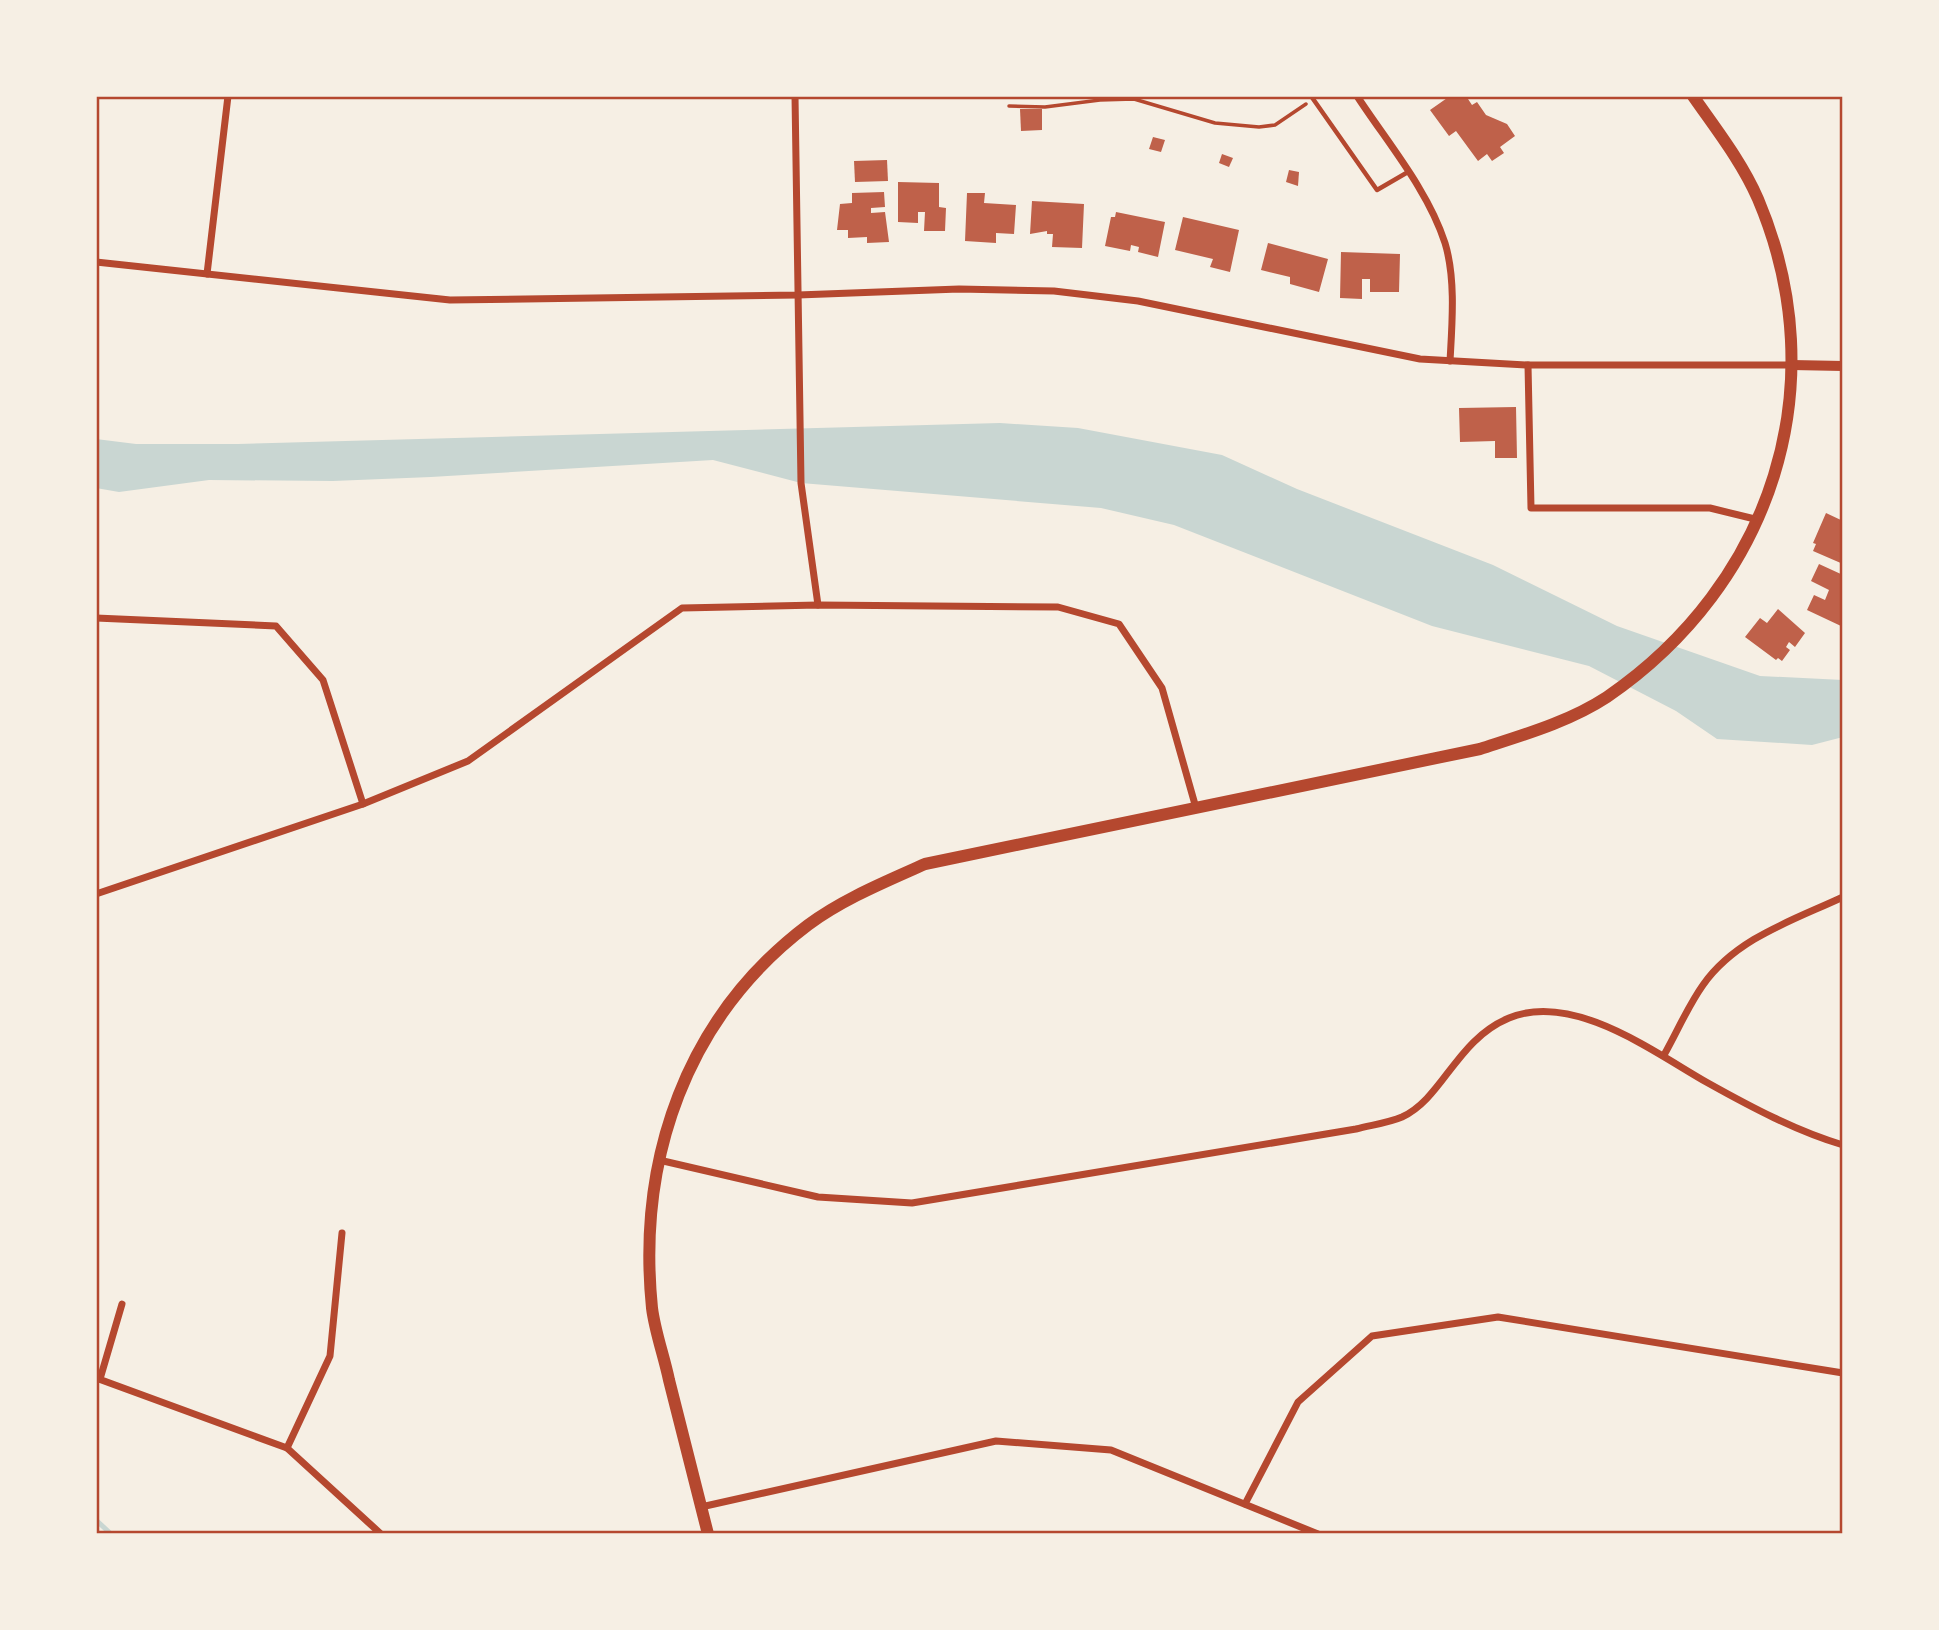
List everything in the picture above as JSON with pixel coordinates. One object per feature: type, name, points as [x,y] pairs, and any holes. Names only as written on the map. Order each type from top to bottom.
[{"type":"main road","points":[[708,1534],[652,1311],[648,1260],[649,1209],[670,1115],[688,1068],[719,1016],[758,971],[808,925],[866,890],[925,864],[1480,749],[1549,726],[1594,704],[1654,661],[1687,629],[1739,558],[1759,520],[1780,459],[1790,410],[1792,365],[1789,311],[1773,243],[1757,199],[1732,151],[1693,96]]},
{"type":"street","points":[[207,274],[228,96]]},
{"type":"street","points":[[795,96],[801,483],[818,605]]},
{"type":"street","points":[[1357,96],[1408,172],[1445,244],[1450,277],[1450,361]]},
{"type":"street","points":[[96,262],[450,300],[798,295],[959,289],[1103,296],[1386,355],[1528,365],[1843,366]]},
{"type":"street","points":[[1528,365],[1531,508],[1710,508],[1759,520]]},
{"type":"street","points":[[96,894],[363,804],[468,761],[682,608],[818,605],[1058,607],[1119,624],[1162,688],[1196,808]]},
{"type":"street","points":[[96,618],[276,626],[323,680],[363,804]]},
{"type":"street","points":[[1664,1055],[1704,984],[1729,956],[1766,932],[1843,897]]},
{"type":"street","points":[[658,1160],[818,1196],[912,1203],[1356,1129],[1395,1119],[1421,1104],[1481,1032],[1510,1017],[1540,1009],[1578,1017],[1617,1031],[1779,1120],[1843,1145]]},
{"type":"street","points":[[287,1448],[330,1356],[342,1233]]},
{"type":"street","points":[[122,1304],[98,1379],[287,1448],[381,1534]]},
{"type":"street","points":[[1245,1504],[1298,1402],[1372,1336],[1498,1317],[1843,1373]]},
{"type":"street","points":[[701,1507],[996,1441],[1111,1450],[1318,1534]]},
{"type":"lane","points":[[1312,97],[1377,190],[1408,172]]},
{"type":"path","points":[[1009,106],[1045,107],[1134,99],[1215,123],[1259,127],[1275,125],[1312,97]]},
{"type":"shaded area","points":[[1000,423],[1078,428],[1222,455],[1297,489],[1493,565],[1617,626],[1760,676],[1843,680],[1843,737],[1812,745],[1717,739],[1676,711],[1589,666],[1432,626],[1174,525],[1101,508],[801,483],[713,460],[333,481],[209,480],[119,492],[96,488],[96,439],[136,444],[238,444]]},
{"type":"building","points":[[1450,96],[1466,96],[1472,105],[1477,102],[1486,115],[1507,124],[1515,136],[1500,147],[1504,153],[1492,161],[1487,154],[1478,161],[1456,131],[1449,136],[1430,110]]},
{"type":"building","points":[[1020,109],[1042,109],[1042,130],[1021,131]]},
{"type":"building","points":[[1153,137],[1165,140],[1161,152],[1149,149]]},
{"type":"building","points":[[1222,154],[1233,158],[1229,167],[1219,163]]},
{"type":"building","points":[[887,160],[888,181],[855,182],[854,161]]},
{"type":"building","points":[[1289,170],[1299,172],[1298,186],[1286,182]]},
{"type":"building","points":[[898,182],[939,183],[939,207],[946,208],[945,231],[924,231],[925,212],[918,212],[918,223],[898,222]]},
{"type":"building","points":[[884,192],[885,207],[871,208],[871,213],[885,212],[889,242],[867,243],[867,237],[848,238],[848,230],[837,230],[840,204],[852,203],[852,193]]},
{"type":"building","points":[[967,193],[985,193],[984,203],[1016,205],[1014,234],[996,233],[996,243],[965,241]]},
{"type":"building","points":[[1032,201],[1084,204],[1082,248],[1052,247],[1053,234],[1047,234],[1047,231],[1030,234]]},
{"type":"building","points":[[1116,212],[1165,222],[1158,257],[1138,252],[1139,247],[1131,245],[1130,251],[1105,246],[1111,217],[1115,217]]},
{"type":"building","points":[[1183,217],[1239,230],[1230,272],[1210,267],[1213,259],[1175,250]]},
{"type":"building","points":[[1268,243],[1328,259],[1319,292],[1290,284],[1290,277],[1261,270]]},
{"type":"building","points":[[1341,252],[1400,254],[1399,292],[1370,292],[1370,279],[1362,279],[1362,299],[1340,298]]},
{"type":"building","points":[[1516,407],[1517,458],[1495,458],[1495,441],[1460,442],[1459,408]]},
{"type":"building","points":[[1826,513],[1843,521],[1843,564],[1813,551],[1816,544],[1813,543]]},
{"type":"building","points":[[1819,564],[1843,575],[1841,626],[1807,610],[1814,595],[1825,600],[1829,590],[1811,581]]},
{"type":"building","points":[[1778,609],[1805,633],[1795,647],[1789,642],[1786,647],[1790,650],[1782,661],[1778,658],[1776,660],[1745,637],[1760,618],[1767,623]]},
{"type":"waterway","points":[[96,1520],[111,1534]]}]
